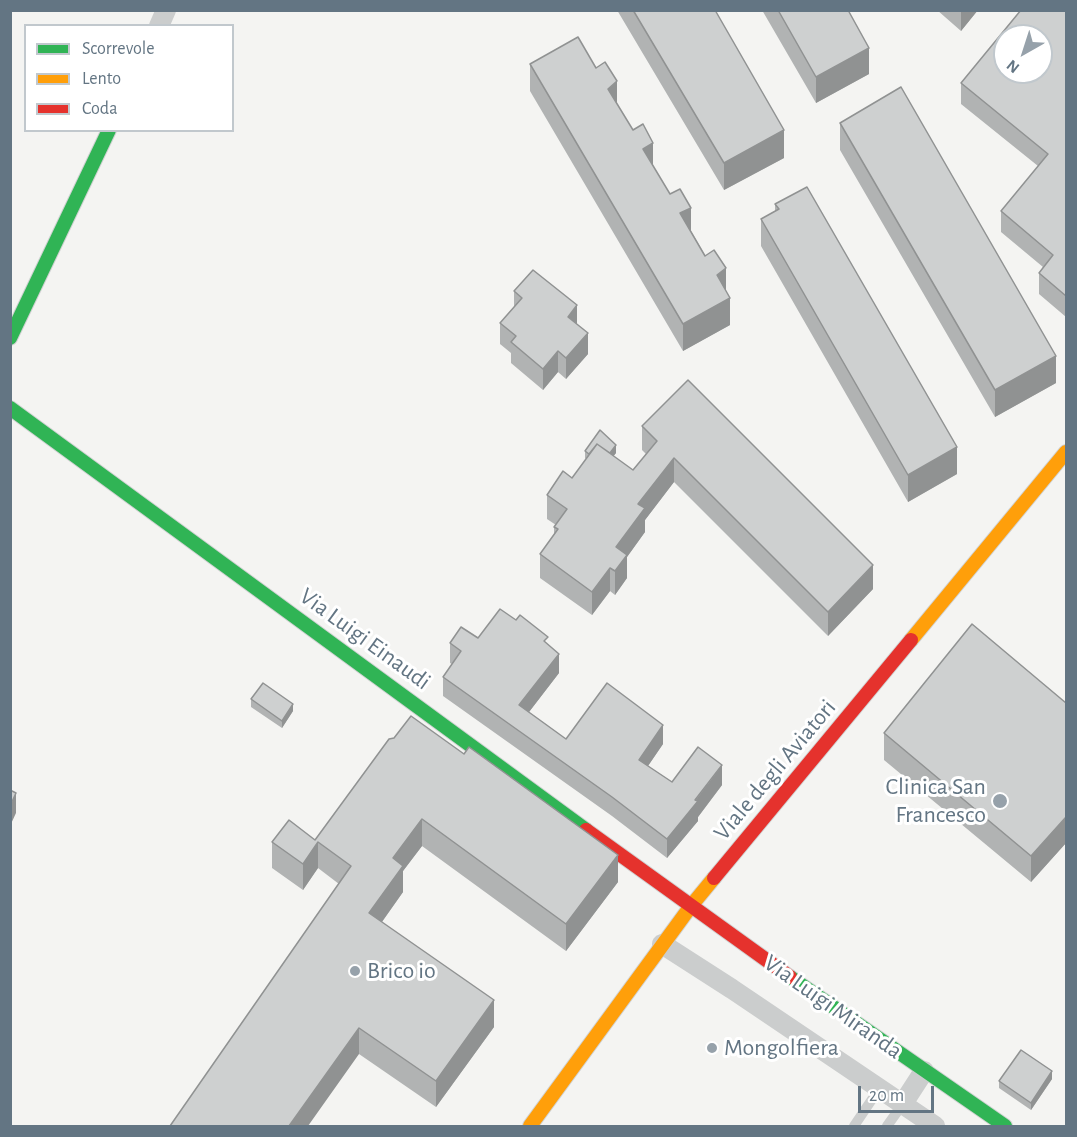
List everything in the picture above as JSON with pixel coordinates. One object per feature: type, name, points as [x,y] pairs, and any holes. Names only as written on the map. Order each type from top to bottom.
[{"type":"street","points":[[160,24],[166,10]]},
{"type":"street","points":[[10,338],[108,132]]},
{"type":"street","name":"Via Luigi Einaudi","points":[[10,408],[691,906]]},
{"type":"street","name":"Viale degli Aviatori","points":[[530,1126],[691,906],[1066,452]]},
{"type":"street","name":"Via Luigi Miranda","points":[[691,906],[1005,1126]]},
{"type":"street","name":"Via Luigi Miranda","points":[[662,944],[935,1126]]},
{"type":"street","points":[[902,1105],[924,1071]]},
{"type":"lane","points":[[854,1126],[879,1089]]},
{"type":"lane","points":[[887,1126],[902,1105]]},
{"type":"building","points":[[633,10],[715,10],[784,130],[724,163]]},
{"type":"building","points":[[778,10],[848,10],[869,48],[816,77]]},
{"type":"building","points":[[1021,10],[1066,10],[1066,296],[1039,273],[1053,255],[1001,211],[1048,154],[961,83],[993,44],[993,84],[1053,84],[1053,24],[1009,24]]},
{"type":"building","points":[[578,37],[596,68],[605,62],[617,81],[608,89],[633,130],[643,124],[653,143],[643,149],[670,194],[680,189],[691,208],[680,213],[705,256],[714,250],[726,268],[717,275],[730,298],[683,324],[530,64]]},
{"type":"building","points":[[901,87],[1056,356],[995,390],[840,123]]},
{"type":"building","points":[[807,187],[957,447],[908,475],[761,219],[779,209],[775,204]]},
{"type":"building","points":[[533,270],[577,305],[568,317],[588,333],[566,358],[558,351],[543,369],[511,342],[516,336],[500,323],[522,298],[514,291]]},
{"type":"building","points":[[688,380],[873,565],[828,612],[674,458],[638,504],[645,508],[616,547],[627,555],[615,571],[610,568],[592,592],[540,554],[558,529],[554,527],[567,509],[547,495],[563,471],[572,478],[597,444],[633,470],[657,441],[642,426]]},
{"type":"building","points":[[600,430],[616,445],[610,453],[597,444],[589,454],[585,451]]},
{"type":"building","points":[[500,609],[516,620],[520,615],[548,637],[544,641],[559,654],[519,705],[566,739],[607,683],[663,725],[639,760],[672,782],[698,747],[722,765],[695,800],[698,801],[667,839],[612,797],[443,677],[461,651],[450,643],[461,627],[478,638]]},
{"type":"building","name":"Clinica San Francesco","points":[[972,624],[1066,703],[1066,817],[1031,856],[884,733]]},
{"type":"building","points":[[263,683],[293,704],[282,721],[251,699]]},
{"type":"building","points":[[411,716],[464,754],[469,747],[618,855],[566,924],[422,819],[393,858],[403,866],[369,913],[494,1000],[436,1081],[359,1028],[289,1126],[170,1126],[351,866],[318,842],[303,864],[272,842],[289,820],[315,840],[389,739],[394,738]]},
{"type":"building","points":[[10,790],[16,793],[10,806]]},
{"type":"building","points":[[1021,1050],[1052,1071],[1031,1103],[999,1081]]},
{"type":"traffic: fast","points":[[10,338],[108,132]]},
{"type":"traffic: fast","points":[[10,408],[586,830]]},
{"type":"traffic: fast","points":[[790,977],[1005,1126]]},
{"type":"traffic: slow","points":[[911,640],[1066,452]]},
{"type":"traffic: slow","points":[[530,1126],[714,878]]},
{"type":"traffic: jam","points":[[714,878],[911,640]]},
{"type":"traffic: jam","points":[[586,830],[790,977]]},
{"type":"place","name":"Clinica San Francesco","points":[[1000,801]]},
{"type":"place","name":"Brico io","points":[[355,971]]},
{"type":"place","name":"Mongolfiera","points":[[712,1048]]}]
